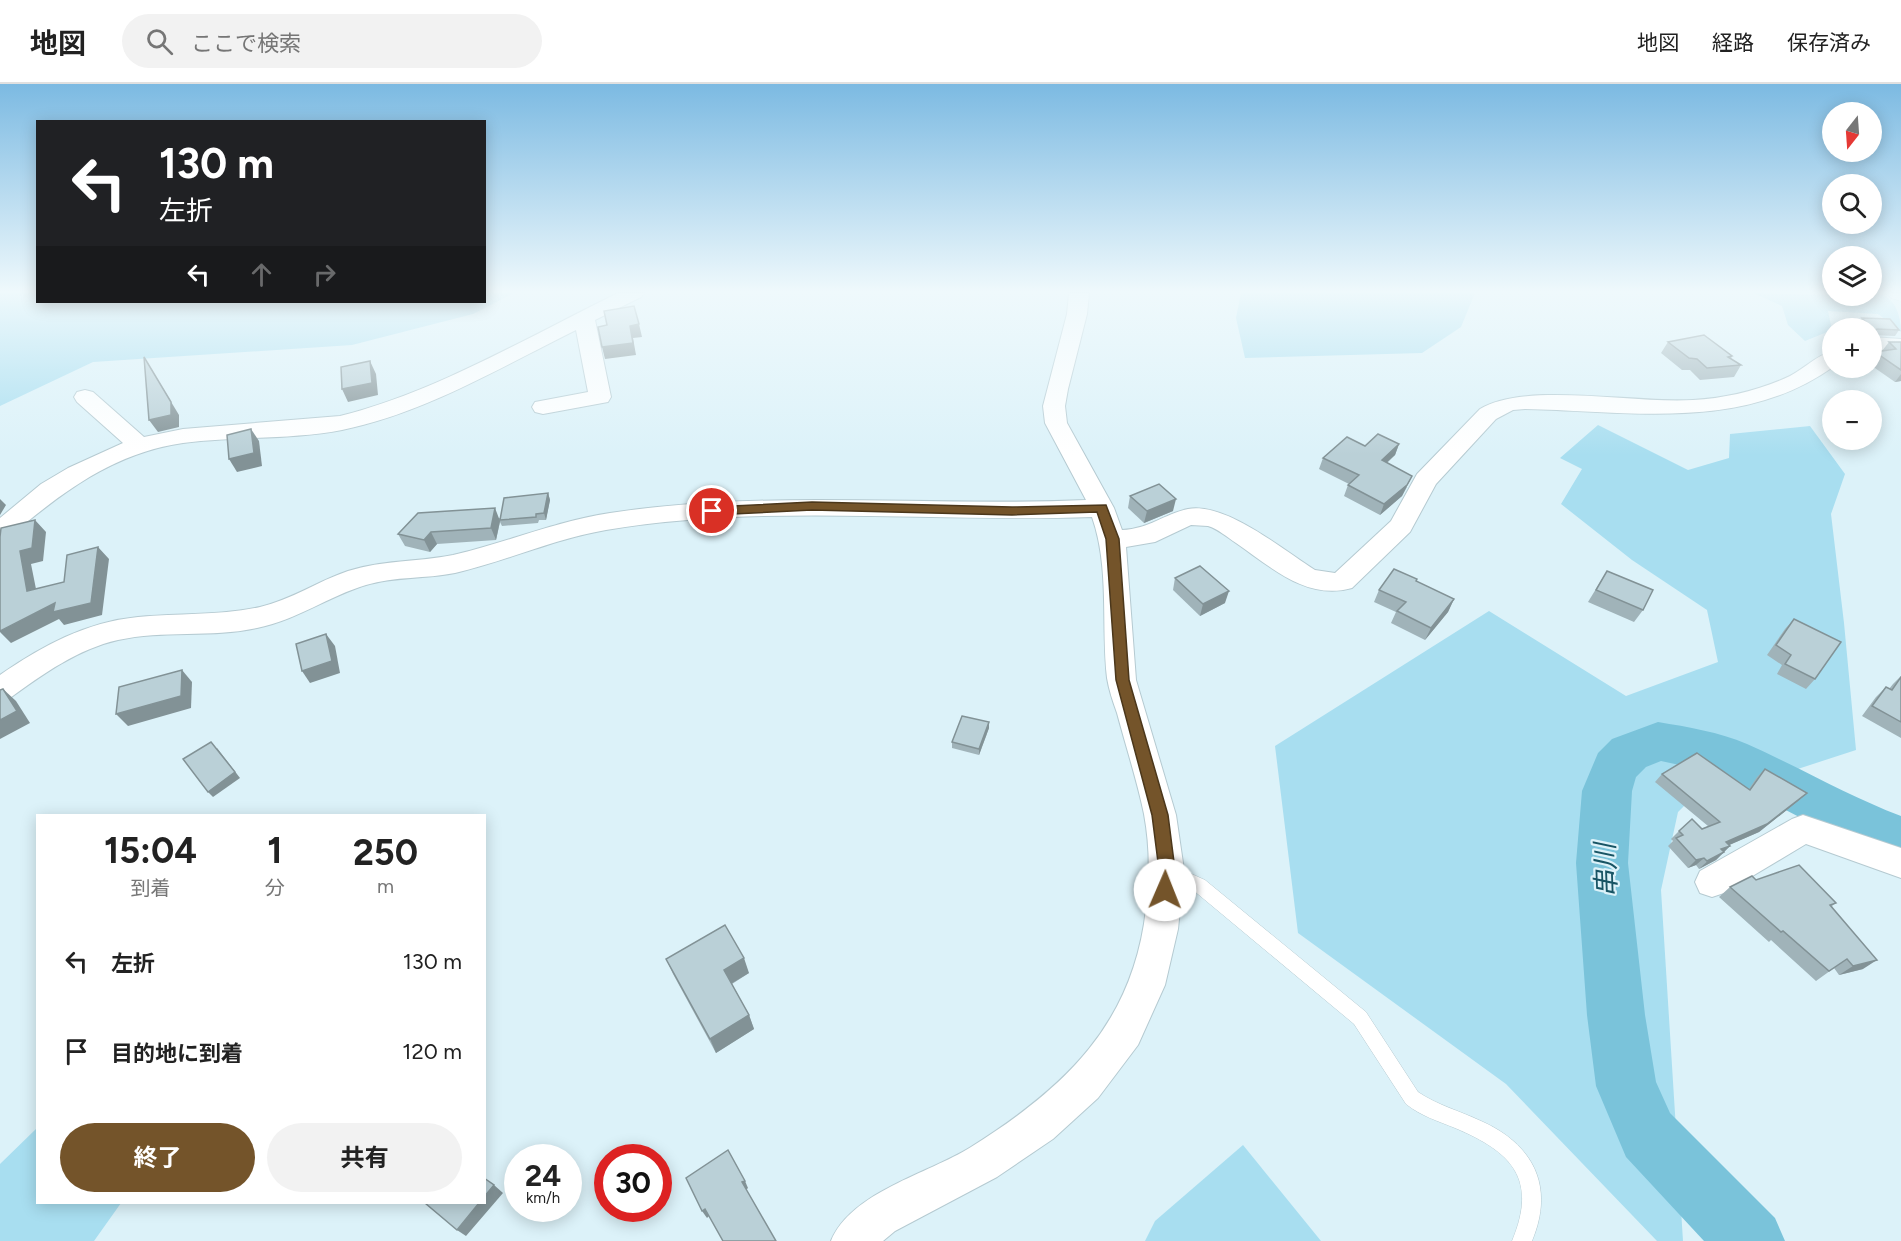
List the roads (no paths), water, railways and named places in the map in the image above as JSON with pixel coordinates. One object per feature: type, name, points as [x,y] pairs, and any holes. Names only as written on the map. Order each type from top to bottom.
[{"type":"street","points":[[0,531],[50,490],[77,473],[139,445],[183,436],[313,426],[372,415],[440,389],[525,347]]},
{"type":"street","points":[[543,407],[600,397],[590,347]]},
{"type":"street","points":[[852,1241],[880,1216],[983,1163],[1039,1125],[1084,1084],[1125,1032],[1146,985],[1161,929],[1167,870],[1160,815],[1122,680],[1113,539],[1101,508],[1056,423],[1054,406],[1069,347]]},
{"type":"street","points":[[1113,539],[1146,536],[1184,517],[1196,515],[1209,517],[1221,521],[1307,578],[1331,584],[1343,581],[1401,526],[1426,480],[1488,414],[1497,408],[1509,403],[1525,402],[1680,409],[1716,406],[1756,396],[1796,382],[1822,364]]},
{"type":"street","points":[[85,397],[139,445]]},
{"type":"street","points":[[0,690],[42,659],[92,636],[122,629],[254,619],[299,605],[355,579],[378,573],[450,564],[501,552],[579,527],[649,516],[812,506],[1012,511],[1101,508]]},
{"type":"street","points":[[1712,882],[1803,829],[1901,863]]},
{"type":"lane","points":[[1167,870],[1199,885],[1360,1018],[1412,1098],[1423,1106],[1498,1138],[1517,1154],[1528,1173],[1533,1193],[1532,1215],[1522,1241]]},
{"type":"waterway","name":"串川","points":[[1752,1241],[1648,1135],[1626,1086],[1616,1015],[1602,863],[1607,791],[1615,767],[1629,753],[1658,741],[1698,748],[1729,758],[1852,820],[1901,839]]}]
